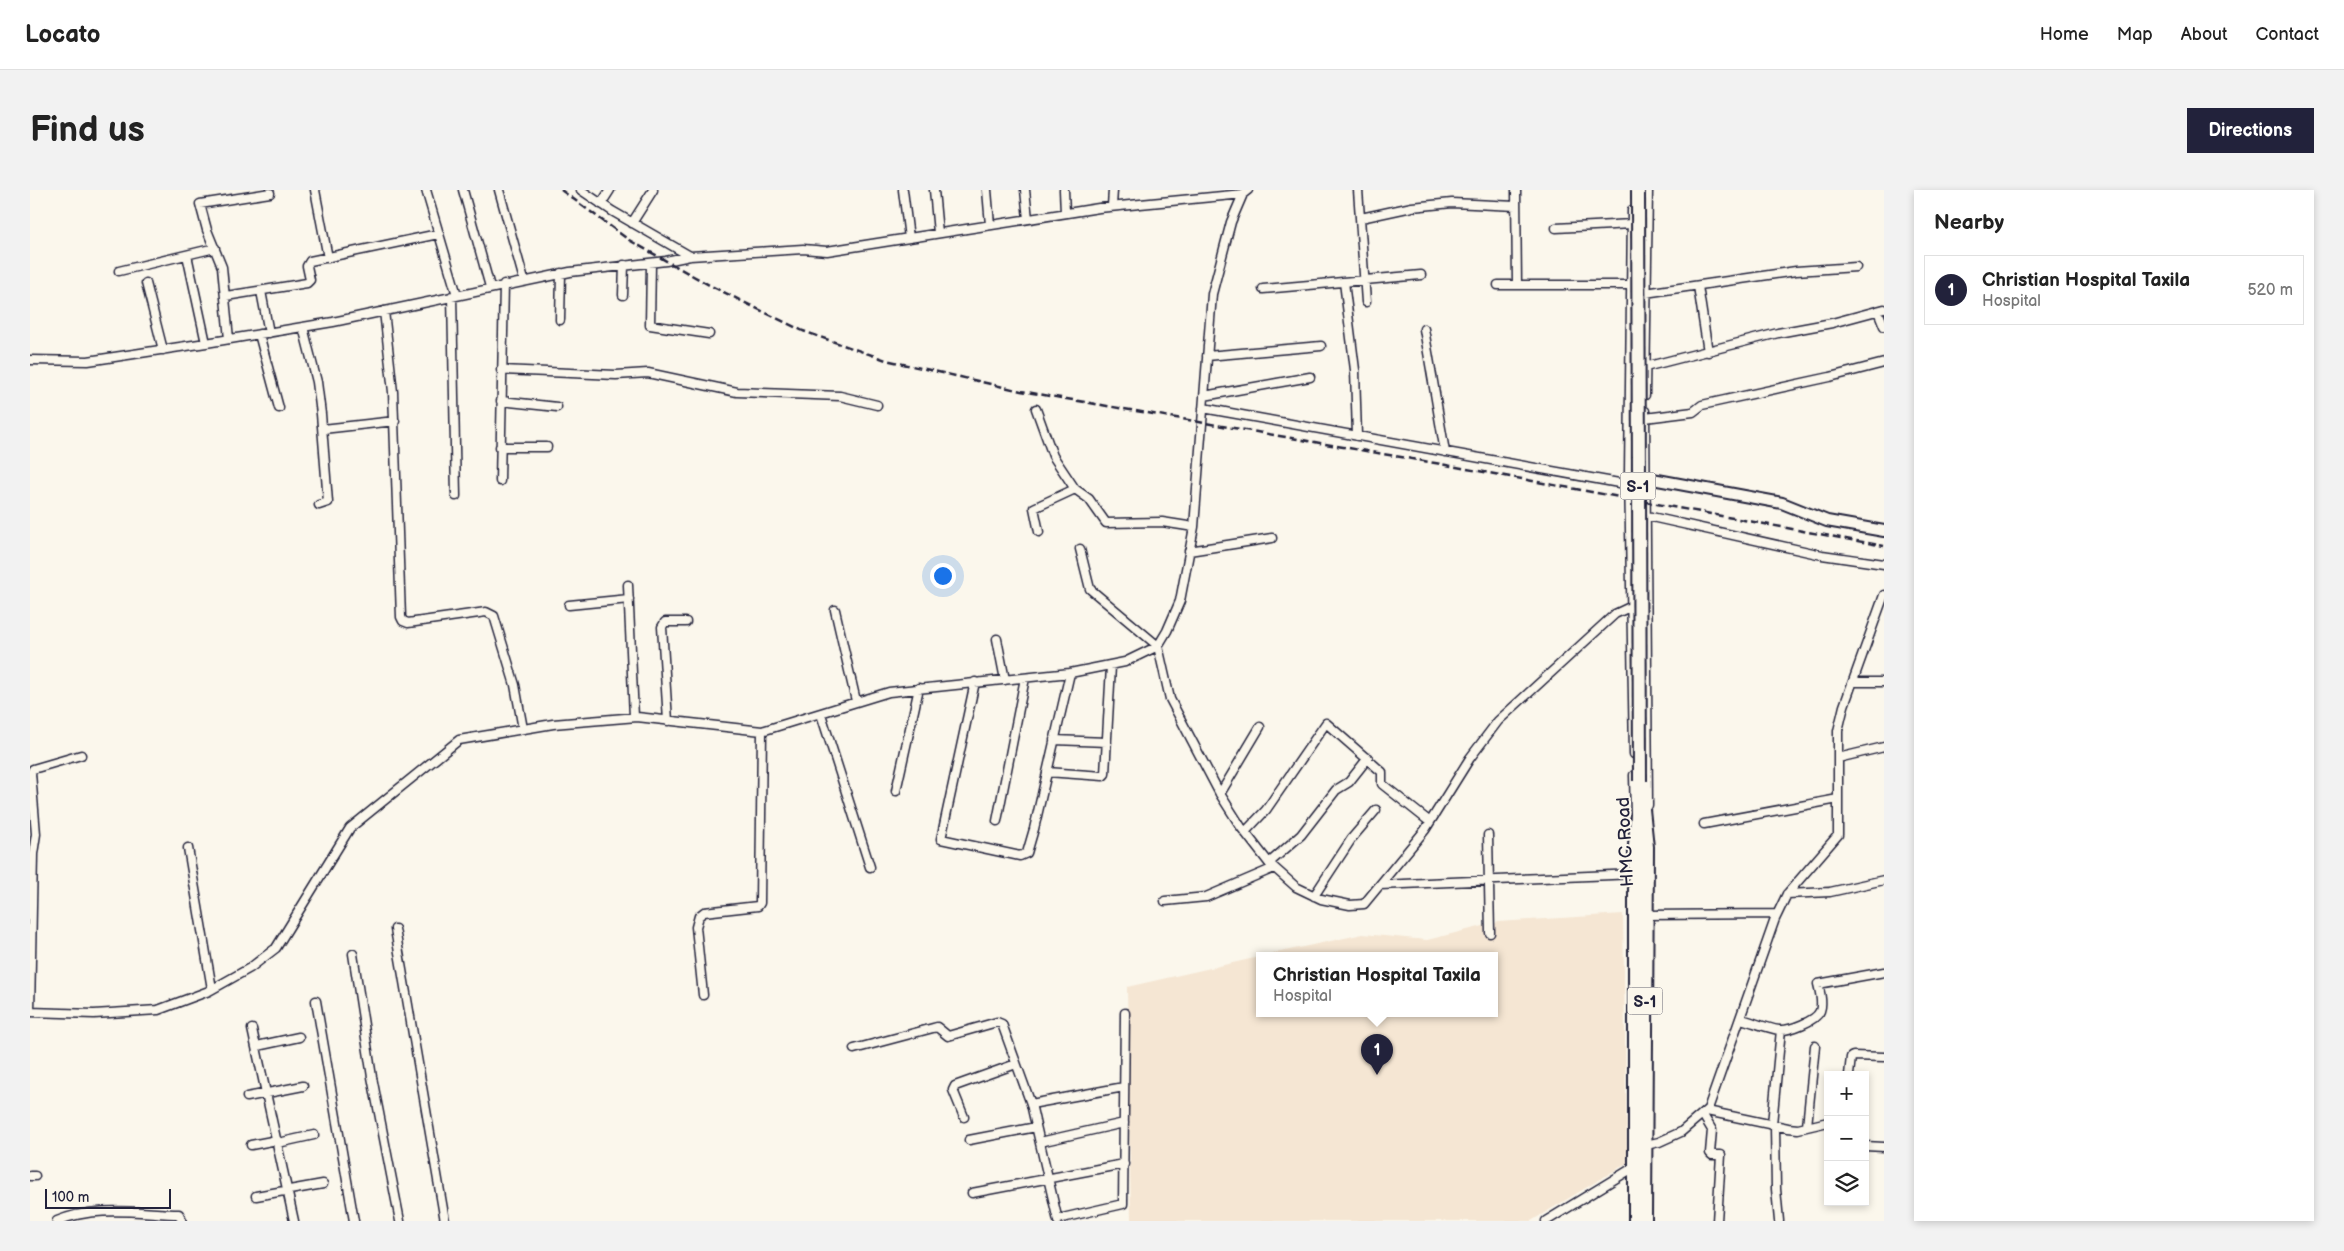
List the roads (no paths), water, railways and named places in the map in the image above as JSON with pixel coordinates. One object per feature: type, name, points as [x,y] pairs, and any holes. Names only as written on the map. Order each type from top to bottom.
[{"type":"main road","name":"HMC Road","points":[[1635,1221],[1640,1163],[1646,1145],[1645,915],[1640,781],[1638,190]]},
{"type":"main road","name":"HMC Road","points":[[1641,846],[1635,874],[1640,1163],[1645,1221]]},
{"type":"street","points":[[314,190],[328,258]]},
{"type":"street","points":[[426,190],[454,295],[456,496]]},
{"type":"street","points":[[463,190],[490,287]]},
{"type":"street","points":[[499,190],[524,280]]},
{"type":"street","points":[[582,190],[632,223],[690,256]]},
{"type":"street","points":[[601,204],[610,190]]},
{"type":"street","points":[[632,223],[653,190]]},
{"type":"street","points":[[903,190],[909,238]]},
{"type":"street","points":[[934,190],[938,233]]},
{"type":"street","points":[[987,190],[990,225]]},
{"type":"street","points":[[1025,190],[1028,219]]},
{"type":"street","points":[[1064,190],[1065,213]]},
{"type":"street","points":[[1112,206],[1113,190]]},
{"type":"street","points":[[1358,190],[1366,302]]},
{"type":"street","points":[[1516,190],[1518,286]]},
{"type":"street","points":[[1632,190],[1629,473],[1641,846]]},
{"type":"street","points":[[1641,846],[1648,779],[1645,293],[1648,190]]},
{"type":"street","points":[[30,360],[88,361],[268,333],[384,311],[560,273],[651,263],[690,256],[803,249],[827,251],[1112,206],[1245,192]]},
{"type":"street","points":[[1245,192],[1231,222],[1212,294],[1194,527],[1180,601],[1158,646],[1170,700],[1220,794],[1245,832],[1272,865],[1296,887],[1314,896],[1350,905],[1364,904],[1430,822],[1470,758],[1498,721],[1616,614],[1632,606]]},
{"type":"street","points":[[229,339],[222,267],[207,230],[200,204],[270,193]]},
{"type":"street","points":[[1361,218],[1412,207],[1452,203],[1516,206]]},
{"type":"street","points":[[1556,228],[1632,224]]},
{"type":"street","points":[[226,296],[307,283],[310,280],[308,263],[438,234]]},
{"type":"street","points":[[119,271],[215,248]]},
{"type":"street","points":[[187,255],[206,343]]},
{"type":"street","points":[[651,263],[650,325],[709,334]]},
{"type":"street","points":[[623,295],[624,265]]},
{"type":"street","points":[[1645,293],[1796,271],[1856,268]]},
{"type":"street","points":[[560,273],[560,320]]},
{"type":"street","points":[[1263,289],[1422,275]]},
{"type":"street","points":[[1344,282],[1355,370],[1357,436]]},
{"type":"street","points":[[146,283],[163,350]]},
{"type":"street","points":[[500,481],[504,284]]},
{"type":"street","points":[[1498,285],[1631,285]]},
{"type":"street","points":[[1698,286],[1708,352]]},
{"type":"street","points":[[261,291],[268,333]]},
{"type":"street","points":[[1645,367],[1778,333],[1832,323],[1881,310],[1884,326]]},
{"type":"street","points":[[384,311],[395,421],[402,621],[408,623],[486,612],[494,616],[515,686],[524,729]]},
{"type":"street","points":[[303,327],[317,382],[323,429],[328,502],[319,505]]},
{"type":"street","points":[[1424,330],[1445,452]]},
{"type":"street","points":[[259,334],[279,408]]},
{"type":"street","points":[[1207,356],[1320,346]]},
{"type":"street","points":[[1645,418],[1693,412],[1702,405],[1884,363]]},
{"type":"street","points":[[501,370],[616,375],[648,373],[737,392],[840,396],[877,405]]},
{"type":"street","points":[[1204,396],[1310,377]]},
{"type":"street","points":[[501,401],[557,407]]},
{"type":"street","points":[[1203,408],[1630,485]]},
{"type":"street","points":[[1036,409],[1053,456],[1075,489],[1094,505],[1106,523],[1142,521],[1194,527]]},
{"type":"street","points":[[323,429],[395,421]]},
{"type":"street","points":[[500,447],[547,447]]},
{"type":"street","points":[[1629,473],[1782,503],[1827,521],[1884,532]]},
{"type":"street","points":[[1038,532],[1034,508],[1075,489]]},
{"type":"street","points":[[1646,516],[1822,555],[1884,564]]},
{"type":"street","points":[[1189,551],[1272,538]]},
{"type":"street","points":[[1080,549],[1090,589],[1158,646]]},
{"type":"street","points":[[628,585],[634,717]]},
{"type":"street","points":[[1646,1145],[1659,1142],[1681,1132],[1705,1113],[1741,1019],[1777,914],[1787,894],[1838,835],[1838,730],[1884,595]]},
{"type":"street","points":[[569,605],[629,599]]},
{"type":"street","points":[[835,610],[856,700]]},
{"type":"street","points":[[668,721],[662,627],[665,622],[686,622]]},
{"type":"street","points":[[1874,625],[1884,627]]},
{"type":"street","points":[[997,639],[1004,680]]},
{"type":"street","points":[[81,755],[33,769],[32,773],[36,834],[33,854],[30,1012],[94,1014],[158,1010],[212,989],[250,968],[276,948],[350,828],[459,740],[524,729],[634,717],[762,731],[821,714],[856,700],[919,688],[1070,673],[1111,666],[1126,662],[1158,646]]},
{"type":"street","points":[[1047,772],[1103,776],[1105,774],[1111,666]]},
{"type":"street","points":[[975,682],[941,840],[1020,856],[1027,853],[1070,673]]},
{"type":"street","points":[[997,821],[1025,678]]},
{"type":"street","points":[[1853,682],[1884,682]]},
{"type":"street","points":[[896,791],[919,688]]},
{"type":"street","points":[[821,714],[870,866]]},
{"type":"street","points":[[1245,832],[1266,810],[1326,723],[1382,772],[1382,784],[1430,822]]},
{"type":"street","points":[[1220,794],[1260,727]]},
{"type":"street","points":[[704,995],[696,927],[699,916],[704,912],[758,906],[760,903],[762,731]]},
{"type":"street","points":[[1054,740],[1106,742]]},
{"type":"street","points":[[1838,758],[1884,748]]},
{"type":"street","points":[[1165,901],[1206,898],[1272,865],[1301,835],[1336,790],[1349,782],[1368,758]]},
{"type":"street","points":[[1704,824],[1838,799]]},
{"type":"street","points":[[1314,896],[1352,838],[1376,810]]},
{"type":"street","points":[[1488,835],[1490,933]]},
{"type":"street","points":[[188,848],[212,989]]},
{"type":"street","points":[[1380,885],[1635,874]]},
{"type":"street","points":[[1787,894],[1830,892],[1884,880]]},
{"type":"street","points":[[1645,915],[1777,914]]},
{"type":"street","points":[[394,929],[445,1221]]},
{"type":"street","points":[[353,954],[372,1077],[400,1221]]},
{"type":"street","points":[[1741,1019],[1781,1030],[1813,1019],[1818,1014],[1821,1001],[1818,984],[1884,972]]},
{"type":"street","points":[[316,1001],[354,1221]]},
{"type":"street","points":[[854,1049],[937,1027],[948,1036],[997,1022],[1002,1024],[1032,1104],[1058,1220],[1124,1204],[1125,1013]]},
{"type":"street","points":[[252,1028],[268,1093],[294,1221]]},
{"type":"street","points":[[1779,1221],[1773,1125],[1781,1030]]},
{"type":"street","points":[[256,1046],[299,1037]]},
{"type":"street","points":[[1807,1126],[1816,1046]]},
{"type":"street","points":[[1850,1071],[1853,1056],[1884,1057]]},
{"type":"street","points":[[964,1117],[953,1090],[955,1086],[1016,1064]]},
{"type":"street","points":[[246,1097],[303,1086]]},
{"type":"street","points":[[1032,1104],[1124,1086]]},
{"type":"street","points":[[1705,1113],[1798,1128],[1824,1123]]},
{"type":"street","points":[[1705,1113],[1712,1130],[1710,1153],[1712,1155],[1721,1155],[1717,1221]]},
{"type":"street","points":[[1040,1142],[1124,1123]]},
{"type":"street","points":[[969,1140],[1036,1127]]},
{"type":"street","points":[[251,1145],[314,1135]]},
{"type":"street","points":[[1869,1146],[1884,1147]]},
{"type":"street","points":[[1546,1221],[1640,1163]]},
{"type":"street","points":[[972,1193],[1124,1164]]},
{"type":"street","points":[[256,1196],[323,1184]]},
{"type":"street","points":[[94,1221],[97,1212]]},
{"type":"street","points":[[57,1221],[74,1214],[97,1212],[144,1217],[179,1214],[182,1221]]},
{"type":"railway","points":[[561,190],[629,240],[711,286],[803,331],[886,360],[1021,391],[1435,463],[1884,546]]},
{"type":"place","name":"Christian Hospital Taxila","points":[[1377,1075]]}]
